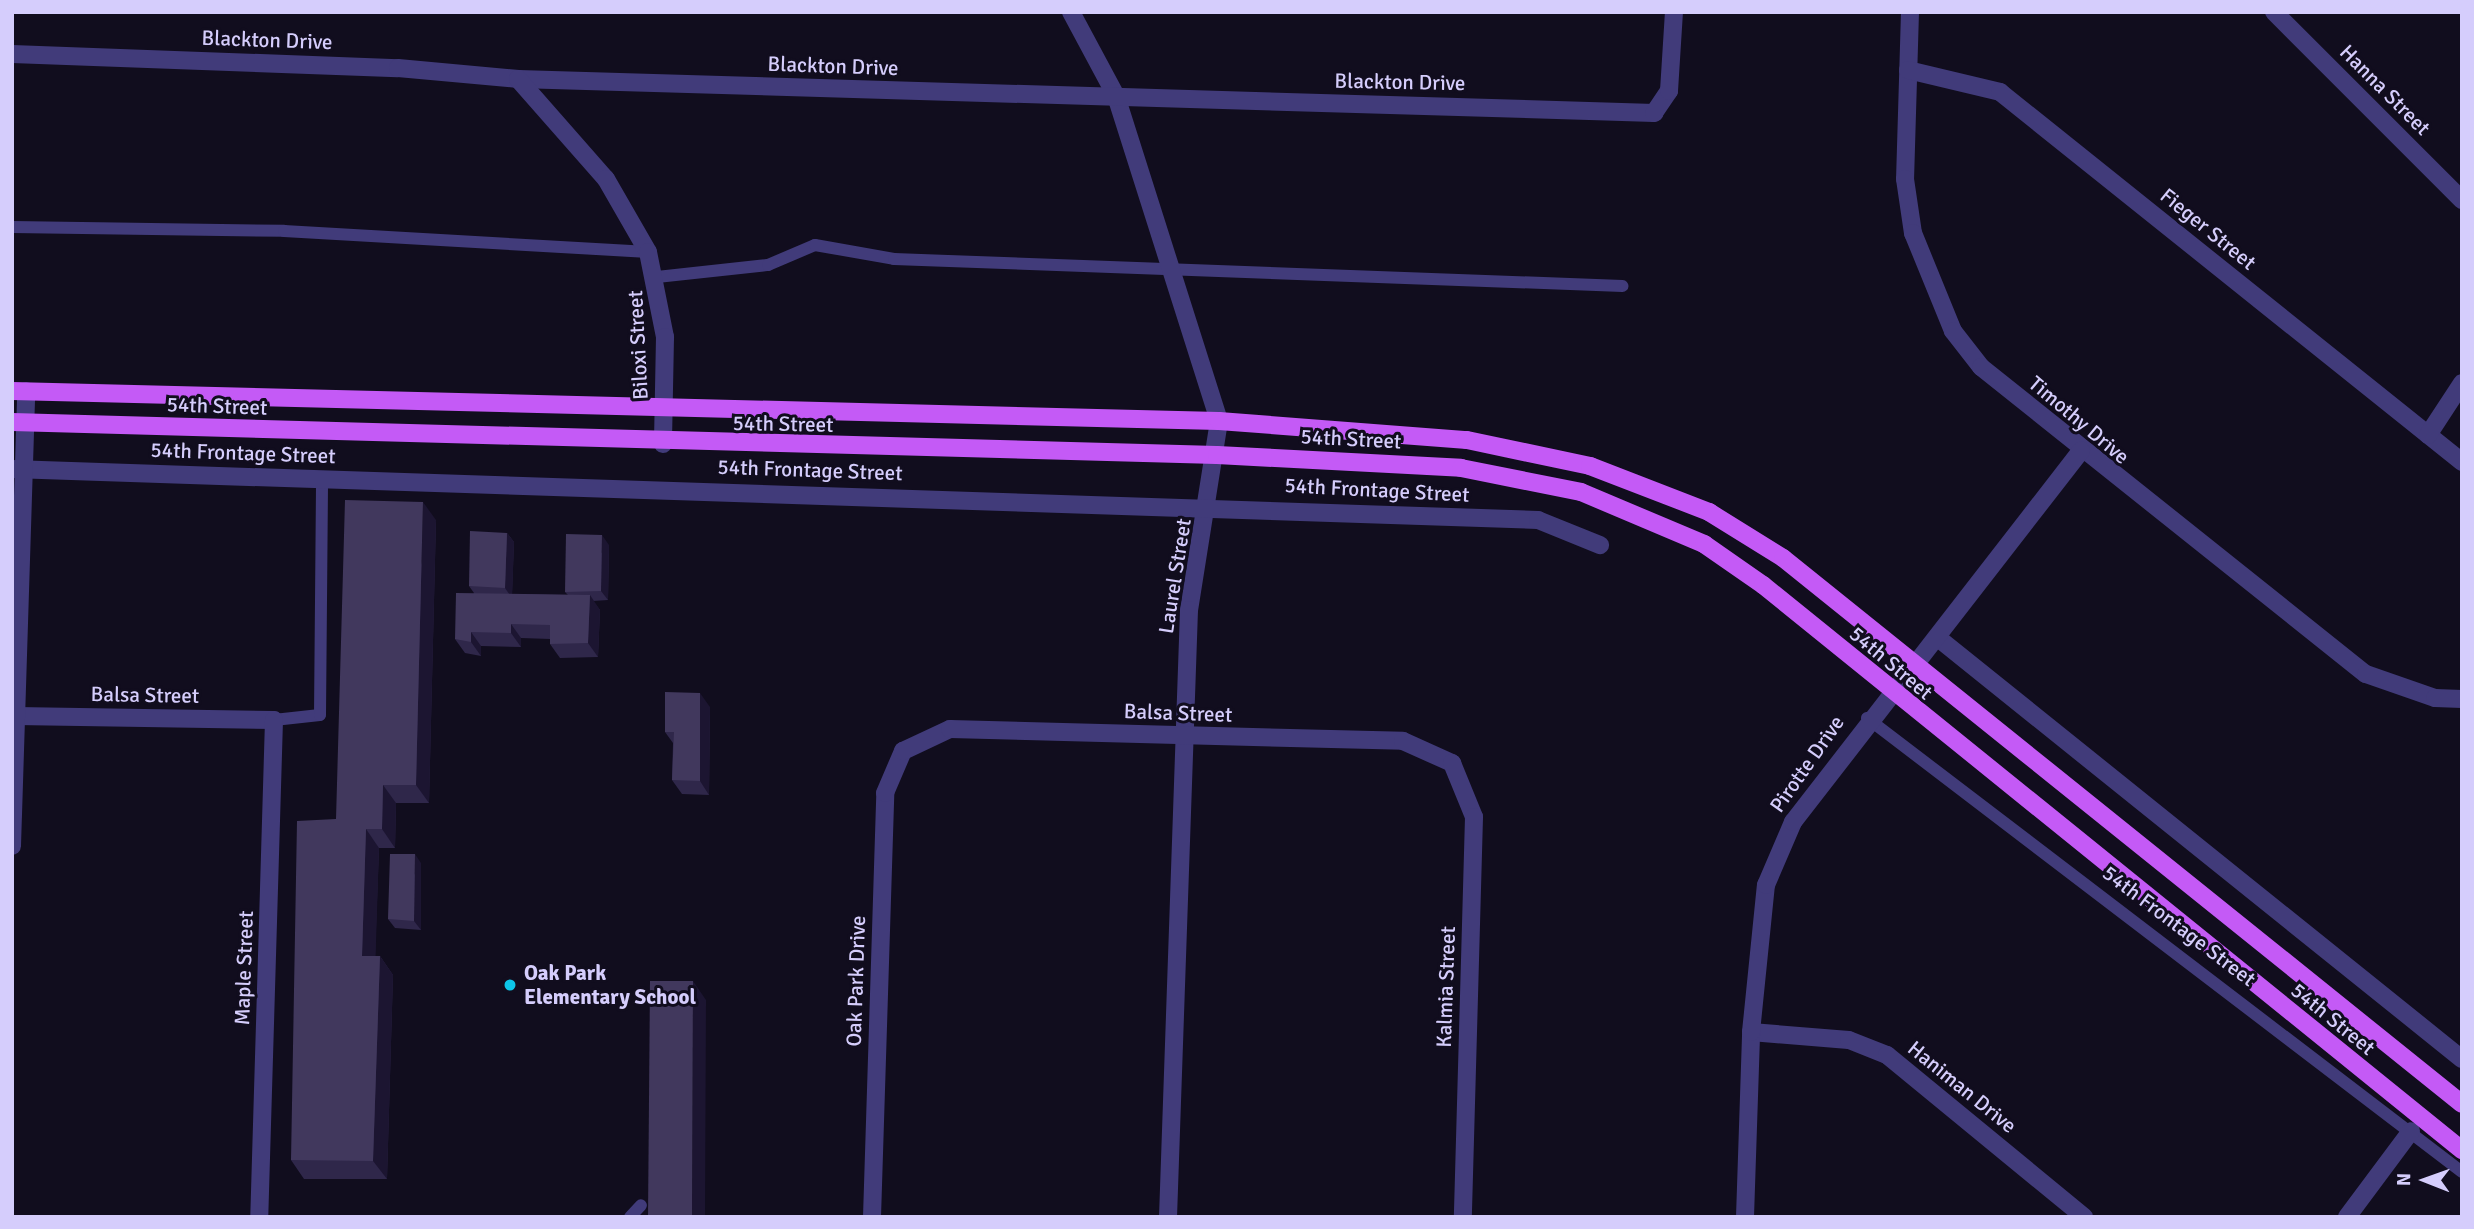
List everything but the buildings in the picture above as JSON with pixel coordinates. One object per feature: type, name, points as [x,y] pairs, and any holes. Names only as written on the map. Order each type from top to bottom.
[{"type":"main road","name":"54th Street","points":[[19,391],[664,412],[1219,421],[1467,440],[1590,466],[1709,512],[1783,558],[2462,1104]]},
{"type":"main road","name":"54th Street","points":[[19,422],[663,444],[1217,455],[1461,468],[1581,492],[1704,544],[1763,584],[1888,691],[2462,1150]]},
{"type":"street","name":"Laurel Street","points":[[1071,12],[1116,96],[1219,421],[1210,506],[1189,610],[1182,736],[1168,1217]]},
{"type":"street","name":"Blackton Drive","points":[[12,54],[398,68],[518,79],[1654,113],[1670,91],[1674,12]]},
{"type":"street","name":"Timothy Drive","points":[[1910,12],[1905,179],[1930,285],[1953,331],[1981,367],[2081,451],[2366,674],[2435,698],[2462,699]]},
{"type":"street","name":"Hanna Street","points":[[2274,12],[2462,200]]},
{"type":"street","name":"Fieger Street","points":[[1908,71],[2000,92],[2462,461]]},
{"type":"street","name":"Biloxi Street","points":[[518,79],[606,179],[648,252],[657,277],[664,412],[663,444]]},
{"type":"street","points":[[2428,435],[2462,383]]},
{"type":"street","points":[[12,846],[19,391]]},
{"type":"street","name":"Pirotte Drive","points":[[1745,1217],[1751,1032],[1766,885],[1793,822],[1867,718],[1913,660],[1938,638],[2081,451]]},
{"type":"street","name":"54th Frontage Street","points":[[18,469],[1210,506],[1538,520],[1600,545]]},
{"type":"street","points":[[1938,638],[2462,1059]]},
{"type":"street","name":"Balsa Street","points":[[16,716],[274,720]]},
{"type":"street","name":"Maple Street","points":[[259,1217],[274,720]]},
{"type":"street","name":"Balsa Street","points":[[903,751],[950,729],[1403,741],[1452,764]]},
{"type":"street","name":"Oak Park Drive","points":[[872,1217],[885,793],[903,751]]},
{"type":"street","name":"Kalmia Street","points":[[1452,764],[1474,817],[1462,1217]]},
{"type":"street","name":"Haniman Drive","points":[[1751,1032],[1849,1041],[1886,1055],[2065,1210],[2084,1217]]},
{"type":"street","points":[[2347,1217],[2412,1131]]},
{"type":"lane","points":[[12,227],[284,231],[648,252]]},
{"type":"lane","points":[[657,277],[768,265],[815,245],[894,260],[1623,286]]},
{"type":"lane","points":[[274,720],[320,715],[322,478]]},
{"type":"lane","name":"54th Frontage Street","points":[[1867,718],[2412,1131],[2462,1172]]},
{"type":"lane","points":[[631,1217],[641,1205]]},
{"type":"place","name":"Oak Park Elementary School","points":[[510,985]]}]
